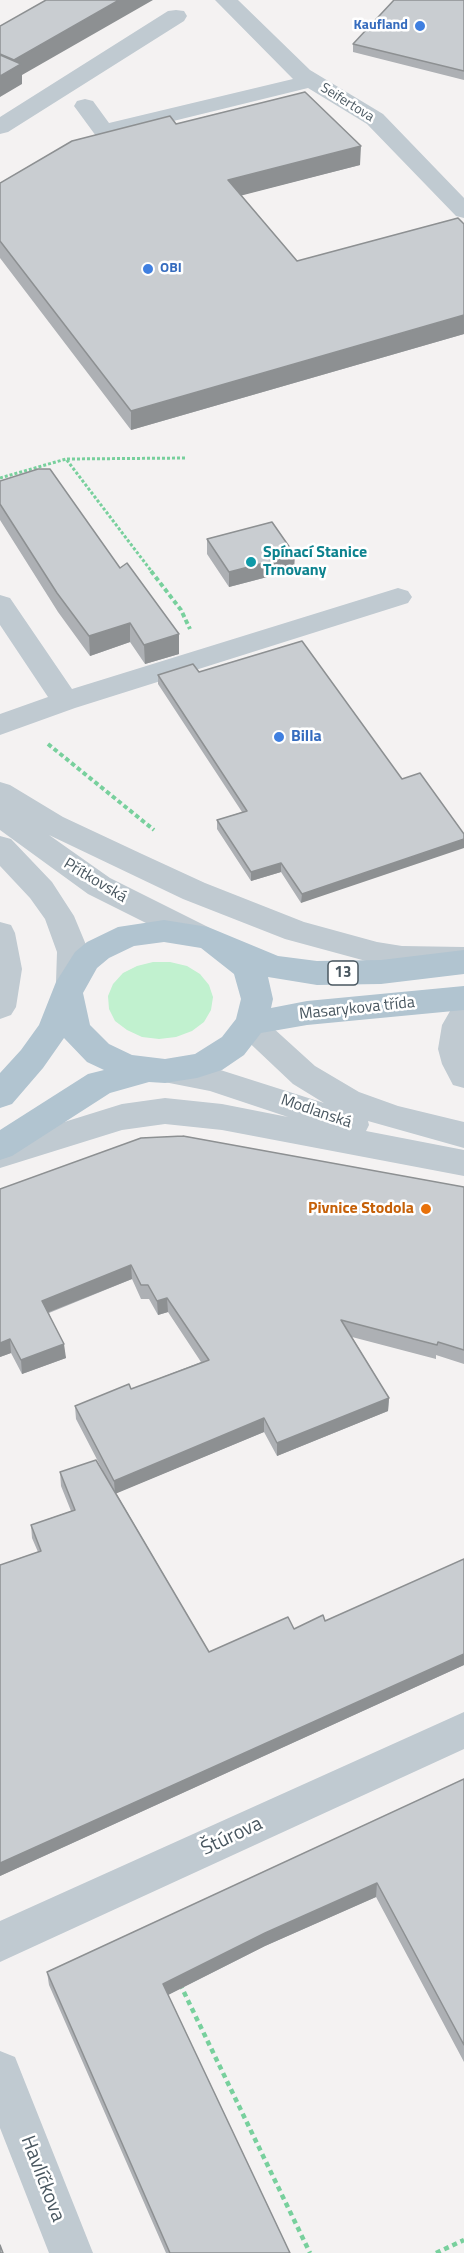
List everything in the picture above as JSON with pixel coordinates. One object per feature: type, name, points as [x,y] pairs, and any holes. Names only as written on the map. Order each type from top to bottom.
[{"type":"main road","points":[[0,1095],[43,1045],[86,960],[98,950],[129,935],[164,931],[197,935],[225,948],[238,958],[252,976],[257,999],[251,1024],[233,1046],[197,1066],[156,1071],[100,1083],[0,1147]]},
{"type":"main road","name":"13","points":[[225,948],[274,967],[316,973],[381,972],[464,962]]},
{"type":"main road","points":[[70,988],[71,1019],[77,1032],[86,1043],[113,1061],[156,1071]]},
{"type":"main road","name":"Masarykova třída","points":[[251,1024],[307,1013],[464,998]]},
{"type":"street","name":"Seifertova","points":[[226,0],[302,75],[375,118],[464,211]]},
{"type":"street","points":[[0,127],[176,16]]},
{"type":"street","points":[[85,106],[104,131],[311,81]]},
{"type":"street","points":[[0,725],[65,701],[398,597]]},
{"type":"street","points":[[0,604],[65,701]]},
{"type":"street","points":[[0,792],[52,824],[130,862],[204,895],[296,931],[377,953],[413,957],[464,958]]},
{"type":"street","name":"Přítkovská","points":[[0,815],[58,859],[99,886],[197,935]]},
{"type":"street","points":[[0,847],[41,890],[59,915],[73,952],[70,988]]},
{"type":"street","points":[[0,933],[6,969],[0,1007]]},
{"type":"street","points":[[464,1014],[458,1025],[454,1049],[464,1076]]},
{"type":"street","name":"Modlanská","points":[[251,1024],[304,1075],[347,1101],[395,1118],[464,1135]]},
{"type":"street","name":"Modlanská","points":[[156,1071],[211,1079],[255,1092],[464,1163]]},
{"type":"street","points":[[0,1155],[122,1117],[165,1111],[222,1117],[464,1163]]},
{"type":"street","name":"Štúrova","points":[[0,1942],[464,1730]]},
{"type":"street","name":"Havlíčkova","points":[[0,2072],[71,2253]]},
{"type":"path","points":[[0,478],[66,459],[187,458]]},
{"type":"path","points":[[66,459],[182,610],[191,631]]},
{"type":"path","points":[[84,772],[162,837]]},
{"type":"path","points":[[175,1974],[310,2253]]},
{"type":"path","points":[[436,2253],[464,2240]]},
{"type":"green space","points":[[153,962],[170,962],[187,966],[200,974],[209,985],[213,997],[211,1010],[204,1022],[192,1031],[176,1037],[159,1039],[142,1037],[115,1021],[109,1009],[108,996],[113,984],[123,973]]},
{"type":"building","points":[[46,0],[119,0],[14,60],[0,54],[0,26]]},
{"type":"building","name":"Kaufland","points":[[394,0],[464,0],[464,71],[353,44]]},
{"type":"building","points":[[0,55],[21,64],[0,76]]},
{"type":"building","name":"OBI","points":[[305,92],[361,146],[228,180],[297,261],[458,218],[464,224],[464,315],[131,411],[0,241],[0,183],[72,141],[170,116],[176,124]]},
{"type":"building","points":[[38,469],[50,469],[120,568],[127,563],[179,634],[144,645],[130,623],[89,636],[57,593],[0,504],[0,481]]},
{"type":"building","points":[[272,522],[295,555],[229,572],[207,539]]},
{"type":"building","name":"Billa","points":[[302,641],[402,779],[420,773],[464,834],[464,839],[302,894],[281,863],[251,872],[217,820],[247,811],[158,675],[193,664],[199,672]]},
{"type":"building","points":[[183,1136],[464,1187],[464,1350],[341,1320],[389,1398],[277,1443],[264,1418],[114,1481],[75,1406],[129,1384],[131,1389],[209,1360],[167,1298],[157,1301],[148,1285],[141,1285],[131,1265],[42,1301],[64,1344],[21,1360],[10,1339],[0,1343],[0,1189],[141,1138]]},
{"type":"building","points":[[96,1460],[209,1652],[288,1617],[294,1629],[323,1615],[325,1621],[464,1559],[464,1654],[0,1863],[0,1565],[41,1551],[31,1525],[75,1510],[60,1472]]},
{"type":"building","points":[[464,1779],[464,2045],[377,1883],[265,1933],[163,1984],[290,2253],[170,2253],[47,1972]]},
{"type":"place","name":"Kaufland","points":[[420,26]]},
{"type":"place","name":"OBI","points":[[148,269]]},
{"type":"place","name":"Spínací Stanice Trnovany","points":[[251,562]]},
{"type":"place","name":"Billa","points":[[279,737]]},
{"type":"place","name":"Pivnice Stodola","points":[[426,1209]]}]
